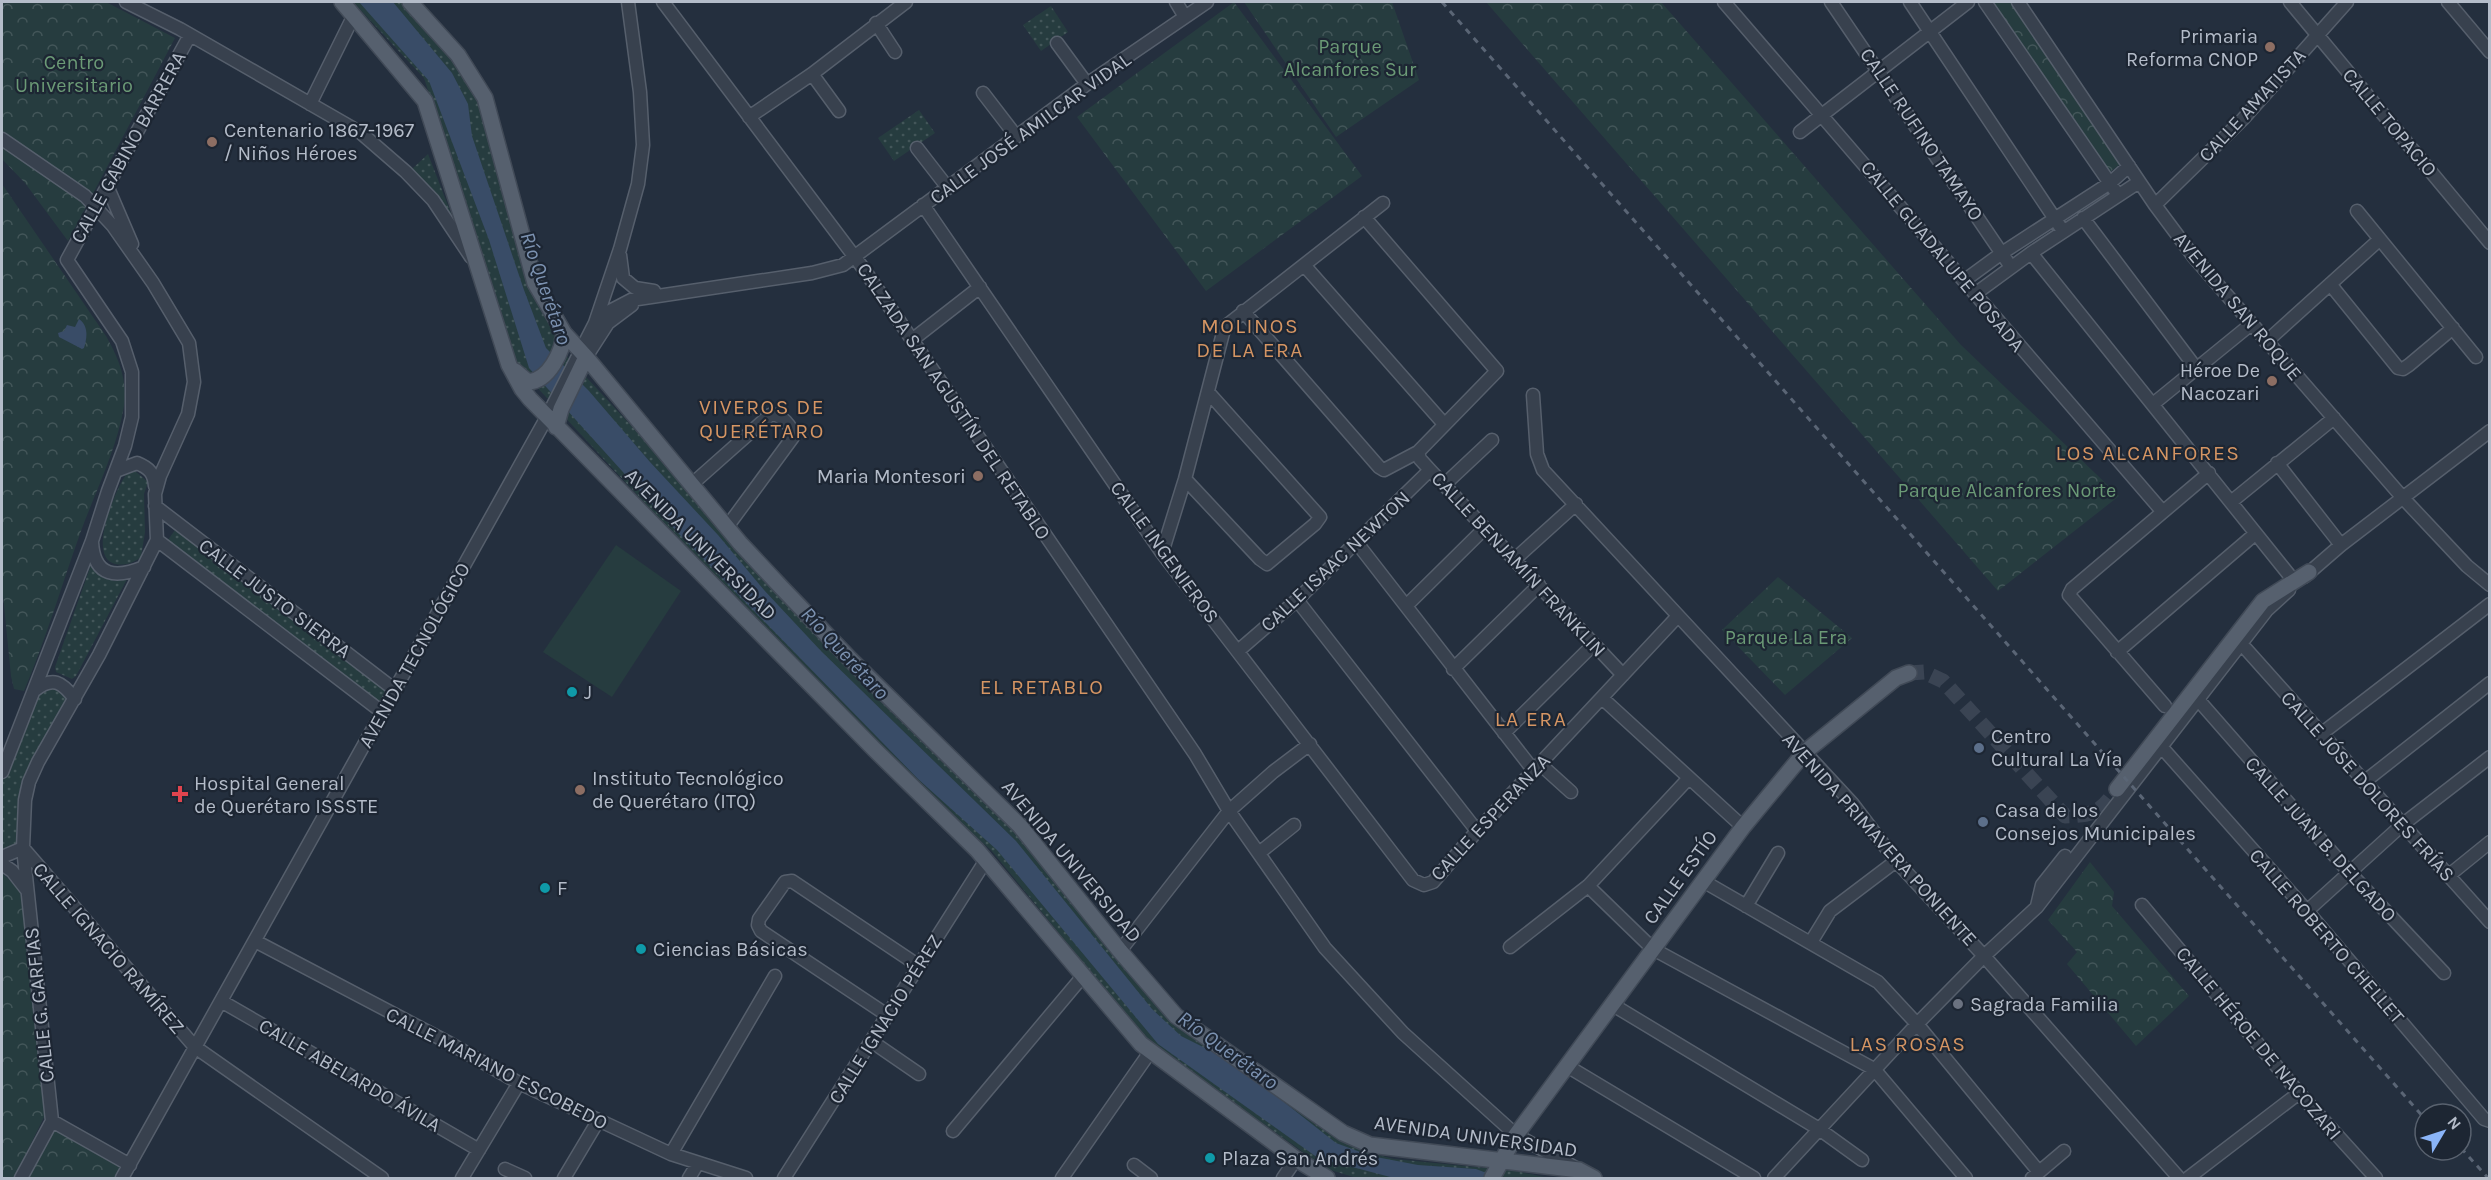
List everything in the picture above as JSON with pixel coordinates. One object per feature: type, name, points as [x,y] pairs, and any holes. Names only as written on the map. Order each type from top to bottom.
[{"type":"main road","name":"AVENIDA UNIVERSIDAD","points":[[342,2],[425,101],[509,365],[522,389],[551,422],[986,860],[1150,1052],[1296,1159],[1327,1179]]},
{"type":"main road","name":"AVENIDA UNIVERSIDAD","points":[[410,2],[458,55],[485,98],[535,284],[581,359],[727,527],[837,646],[1020,826],[1120,951],[1176,1016],[1343,1133],[1370,1145],[1498,1170],[1579,1170],[1594,1179]]},
{"type":"main road","points":[[509,365],[528,382],[544,376],[558,354],[564,333]]},
{"type":"main road","points":[[551,422],[557,405],[581,359]]},
{"type":"main road","points":[[2117,789],[2263,601],[2309,572]]},
{"type":"main road","name":"CALLE ESTÍO","points":[[1498,1170],[1516,1135],[1743,827],[1805,752],[1896,678],[1909,674]]},
{"type":"street","points":[[126,2],[190,35],[361,134],[406,172],[433,200],[482,276]]},
{"type":"street","points":[[581,359],[620,249],[638,184],[644,145],[640,92],[628,2]]},
{"type":"street","name":"CALZADA SAN AGUSTÍN DEL RETABLO","points":[[663,2],[854,256],[1195,754],[1258,853],[1320,940],[1403,1033],[1516,1135],[1579,1170]]},
{"type":"street","points":[[749,117],[812,74],[906,2]]},
{"type":"street","points":[[1176,2],[1185,17]]},
{"type":"street","name":"CALLE JOSÉ AMILCAR VIDAL","points":[[595,323],[623,303],[658,293],[812,273],[843,265],[1016,136],[1207,2]]},
{"type":"street","name":"CALLE GUADALUPE POSADA","points":[[1724,2],[2162,511]]},
{"type":"street","name":"CALLE RUFINO TAMAYO","points":[[1831,2],[2011,267]]},
{"type":"street","points":[[1911,2],[2063,231]]},
{"type":"street","points":[[1800,132],[1878,69],[1968,2]]},
{"type":"street","points":[[1985,2],[2118,195]]},
{"type":"street","name":"AVENIDA SAN ROQUE","points":[[2018,2],[2139,182],[2193,256],[2250,325],[2403,498],[2467,566],[2490,585]]},
{"type":"street","name":"CALLE TOPACIO","points":[[2290,2],[2490,243]]},
{"type":"street","name":"CALLE AMATISTA","points":[[2155,205],[2243,119],[2347,2]]},
{"type":"street","points":[[2448,2],[2490,52]]},
{"type":"street","points":[[310,104],[354,15]]},
{"type":"street","points":[[876,24],[895,52]]},
{"type":"street","name":"CALLE GABINO BARRERA","points":[[116,471],[132,417],[132,372],[122,341],[67,260],[190,35]]},
{"type":"street","points":[[1057,43],[1088,84]]},
{"type":"street","points":[[812,74],[839,111]]},
{"type":"street","points":[[983,93],[1016,136]]},
{"type":"street","points":[[2,140],[85,196],[97,208],[134,256],[189,343],[194,382],[188,414],[160,476],[155,500]]},
{"type":"street","points":[[917,148],[948,188]]},
{"type":"street","points":[[1965,280],[2054,218],[2110,183],[2129,166]]},
{"type":"street","points":[[1975,294],[2063,231],[2139,182]]},
{"type":"street","points":[[108,188],[133,245],[134,256]]},
{"type":"street","points":[[1162,554],[1185,479],[1222,333],[1243,311],[1383,203]]},
{"type":"street","name":"CALLE INGENIEROS","points":[[923,206],[1162,554],[1413,880],[1424,885]]},
{"type":"street","points":[[2357,211],[2476,357]]},
{"type":"street","points":[[1243,311],[1379,467],[1384,470],[1392,467],[1418,452],[1497,371],[1364,217]]},
{"type":"street","points":[[2083,218],[2196,368]]},
{"type":"street","points":[[2266,342],[2379,240]]},
{"type":"street","points":[[620,249],[623,278],[635,288],[658,293]]},
{"type":"street","points":[[2031,253],[2294,581]]},
{"type":"street","points":[[1304,265],[1444,424]]},
{"type":"street","points":[[2330,284],[2397,368],[2403,369],[2453,328]]},
{"type":"street","points":[[912,340],[980,287]]},
{"type":"street","name":"CALLE JOSÉ AMILCAR VIDAL","points":[[581,359],[608,323],[633,304],[658,293]]},
{"type":"street","points":[[2153,404],[2250,325]]},
{"type":"street","points":[[1185,479],[1267,564],[1315,524],[1320,517],[1208,392]]},
{"type":"street","name":"AVENIDA PRIMAVERA PONIENTE","points":[[1533,395],[1539,462],[1543,470],[1852,803],[1896,861],[1984,956],[2179,1179]]},
{"type":"street","points":[[691,485],[770,415],[780,417],[792,429],[793,437],[727,527]]},
{"type":"street","points":[[2231,502],[2334,418]]},
{"type":"street","name":"AVENIDA TECNOLÓGICO","points":[[122,1179],[394,690],[551,422]]},
{"type":"street","points":[[1774,1179],[1917,1024],[1984,956],[2037,907],[2267,610],[2341,545],[2490,431]]},
{"type":"street","points":[[1444,485],[1492,440]]},
{"type":"street","name":"CALLE BENJAMÍN FRANKLIN","points":[[1418,452],[1420,459],[1430,470],[1623,675]]},
{"type":"street","points":[[2277,463],[2341,545]]},
{"type":"street","points":[[2,772],[92,541],[116,471],[137,464],[148,468],[154,477],[157,540]]},
{"type":"street","name":"CALLE ISAAC NEWTON","points":[[1238,651],[1358,543],[1430,470]]},
{"type":"street","points":[[2164,706],[2069,595],[2072,589],[2208,473]]},
{"type":"street","name":"CALLE JUSTO SIERRA","points":[[155,500],[394,690]]},
{"type":"street","points":[[1515,560],[1576,504]]},
{"type":"street","points":[[1406,606],[1485,528]]},
{"type":"street","points":[[2117,652],[2255,534]]},
{"type":"street","name":"CALLE JUSTO SIERRA","points":[[157,540],[382,712]]},
{"type":"street","name":"CALLE G. GARFIAS","points":[[52,1121],[26,890],[23,848],[25,800],[29,782],[38,762],[75,699],[157,540]]},
{"type":"street","points":[[92,541],[95,560],[107,573],[119,575],[144,567]]},
{"type":"street","points":[[1358,543],[1504,734],[1537,768],[1571,792]]},
{"type":"street","points":[[1454,669],[1539,585]]},
{"type":"street","points":[[1297,600],[1477,831]]},
{"type":"street","points":[[2321,734],[2490,603]]},
{"type":"street","name":"CALLE ESPERANZA","points":[[1424,885],[1433,882],[1477,831],[1678,616]]},
{"type":"street","points":[[1504,734],[1594,644]]},
{"type":"street","name":"CALLE JÓSE DOLORES FRÍAS","points":[[2246,649],[2488,919]]},
{"type":"street","points":[[35,690],[45,682],[55,682],[64,685],[75,699]]},
{"type":"street","points":[[2364,782],[2490,683]]},
{"type":"street","points":[[1602,698],[1743,827]]},
{"type":"street","name":"CALLE JUAN B. DELGADO","points":[[2201,703],[2349,872],[2444,973]]},
{"type":"street","points":[[1120,951],[1230,811],[1273,772],[1310,744]]},
{"type":"street","name":"CALLE ROBERTO CHELLET","points":[[2165,751],[2307,911],[2484,1119],[2489,1121]]},
{"type":"street","points":[[2307,911],[2402,825],[2490,757]]},
{"type":"street","points":[[1510,947],[1588,886],[1688,779]]},
{"type":"street","points":[[1258,853],[1294,825]]},
{"type":"street","points":[[2448,876],[2490,842]]},
{"type":"street","points":[[2,857],[23,848]]},
{"type":"street","name":"CALLE IGNACIO RAMÍREZ","points":[[23,848],[195,1047],[382,1179]]},
{"type":"street","points":[[1746,906],[1778,853]]},
{"type":"street","points":[[2037,907],[2042,885],[2065,856]]},
{"type":"street","name":"CALLE IGNACIO PÉREZ","points":[[784,1179],[986,860]]},
{"type":"street","points":[[1810,942],[1830,911],[1896,861]]},
{"type":"street","points":[[2,864],[12,871],[26,890]]},
{"type":"street","points":[[887,1016],[761,931],[758,925],[759,919],[785,882],[792,881],[919,966]]},
{"type":"street","points":[[1703,881],[1878,982],[1917,1024],[2035,1175],[2064,1151]]},
{"type":"street","points":[[1588,886],[1653,950],[1874,1069],[1966,1179]]},
{"type":"street","name":"CALLE HÉROE DE NACOZARI","points":[[2142,905],[2299,1093],[2376,1179]]},
{"type":"street","name":"CALLE MARIANO ESCOBEDO","points":[[255,941],[451,1044],[519,1083],[671,1154],[746,1179]]},
{"type":"street","points":[[671,1154],[776,976]]},
{"type":"street","points":[[953,1131],[1083,976]]},
{"type":"street","name":"CALLE ABELARDO ÁVILA","points":[[221,1001],[479,1149]]},
{"type":"street","points":[[1613,1005],[1819,1129],[1862,1160]]},
{"type":"street","points":[[871,1041],[919,1074]]},
{"type":"street","points":[[1062,1179],[1150,1052]]},
{"type":"street","points":[[1567,1066],[1754,1179]]},
{"type":"street","points":[[462,1179],[519,1083]]},
{"type":"street","points":[[2188,1179],[2299,1093]]},
{"type":"street","points":[[21,1179],[52,1121],[130,1165]]},
{"type":"street","points":[[564,1179],[598,1121]]},
{"type":"street","points":[[1283,1179],[1296,1159]]},
{"type":"street","points":[[689,1179],[698,1163]]},
{"type":"street","points":[[1134,1165],[1152,1179]]},
{"type":"street","points":[[505,1168],[525,1179]]},
{"type":"green space","name":"Centro Universitario","points":[[2,2],[106,2],[175,38],[68,241],[25,183],[2,159]]},
{"type":"green space","points":[[353,2],[408,2],[481,97],[529,280],[562,351],[651,447],[775,592],[898,719],[1025,841],[1173,1021],[1337,1137],[1367,1152],[1394,1159],[1516,1171],[1549,1178],[1357,1178],[1327,1169],[1147,1041],[991,850],[952,817],[710,573],[518,367],[424,78]]},
{"type":"green space","points":[[1234,2],[1362,176],[1206,291],[1077,117]]},
{"type":"green space","name":"Parque Alcanfores Sur","points":[[1244,2],[1392,2],[1419,80],[1336,137]]},
{"type":"green space","name":"Parque Alcanfores Norte","points":[[1486,2],[1661,2],[1961,345],[2119,496],[1998,591]]},
{"type":"green space","points":[[1991,2],[2015,2],[2122,163],[2107,174]]},
{"type":"green space","points":[[1051,6],[1068,32],[1041,51],[1023,25]]},
{"type":"green space","points":[[919,110],[935,133],[894,161],[878,138]]},
{"type":"green space","points":[[428,154],[454,221],[411,170]]},
{"type":"green space","points":[[2,184],[106,336],[118,361],[125,387],[121,422],[111,454],[24,691],[14,689],[11,676],[2,585]]},
{"type":"green space","points":[[135,471],[148,482],[144,494],[145,532],[141,557],[129,564],[115,564],[107,559],[103,549],[106,521],[123,480],[128,472]]},
{"type":"green space","points":[[175,530],[391,691],[380,705],[165,544]]},
{"type":"green space","points":[[616,545],[681,591],[612,697],[543,652]]},
{"type":"green space","points":[[92,562],[114,581],[127,579],[76,676],[72,679],[56,672],[55,667]]},
{"type":"green space","name":"Parque La Era","points":[[1778,577],[1852,638],[1785,695],[1722,630]]},
{"type":"green space","points":[[45,682],[70,693],[29,782],[23,848],[2,857],[2,772],[35,690]]},
{"type":"green space","points":[[2090,862],[2114,892],[2112,906],[2189,996],[2136,1046],[2067,964],[2077,952],[2048,920]]},
{"type":"green space","points":[[2,873],[21,891],[45,1115],[14,1178],[2,1178]]},
{"type":"green space","points":[[52,1127],[123,1167],[116,1178],[25,1178]]},
{"type":"water","points":[[359,2],[393,2],[452,73],[468,104],[472,136],[546,348],[589,391],[764,590],[821,651],[1016,841],[1152,1009],[1181,1036],[1219,1055],[1251,1076],[1336,1143],[1371,1156],[1418,1165],[1476,1169],[1500,1178],[1394,1178],[1318,1158],[1158,1044],[997,850],[918,779],[678,533],[529,368],[489,240],[429,81]]},
{"type":"water","points":[[79,319],[86,332],[82,349],[59,337],[58,333],[64,331],[67,325],[75,327]]},
{"type":"tunnel","points":[[1909,673],[1924,672],[1943,681],[2065,816],[2083,815],[2096,811],[2117,789]]},
{"type":"railway","points":[[1442,2],[2413,1105]]},
{"type":"railway","points":[[2473,1161],[2488,1178]]},
{"type":"place","name":"Primaria Reforma CNOP","points":[[2270,47]]},
{"type":"place","name":"Centenario 1867-1967 / Niños Héroes","points":[[212,142]]},
{"type":"place","name":"Héroe De Nacozari","points":[[2272,381]]},
{"type":"place","name":"Maria Montesori","points":[[978,476]]},
{"type":"place","name":"J","points":[[572,692]]},
{"type":"place","name":"Centro Cultural La Vía","points":[[1979,748]]},
{"type":"place","name":"Instituto Tecnológico de Querétaro (ITQ)","points":[[580,790]]},
{"type":"place","name":"Hospital General de Querétaro ISSSTE","points":[[180,794]]},
{"type":"place","name":"Casa de los Consejos Municipales","points":[[1983,822]]},
{"type":"place","name":"F","points":[[545,888]]},
{"type":"place","name":"Ciencias Básicas","points":[[641,949]]},
{"type":"place","name":"Sagrada Familia","points":[[1958,1004]]},
{"type":"place","name":"Plaza San Andrés","points":[[1210,1158]]},
{"type":"district","name":"MOLINOS DE LA ERA","points":[[1250,338]]},
{"type":"district","name":"VIVEROS DE QUERÉTARO","points":[[762,419]]},
{"type":"district","name":"LOS ALCANFORES","points":[[2148,453]]},
{"type":"district","name":"EL RETABLO","points":[[1042,687]]},
{"type":"district","name":"LA ERA","points":[[1531,719]]},
{"type":"district","name":"LAS ROSAS","points":[[1908,1044]]},
{"type":"water label","name":"Río Querétaro","points":[[546,288]]},
{"type":"water label","name":"Río Querétaro","points":[[845,653]]},
{"type":"water label","name":"Río Querétaro","points":[[1228,1050]]}]
